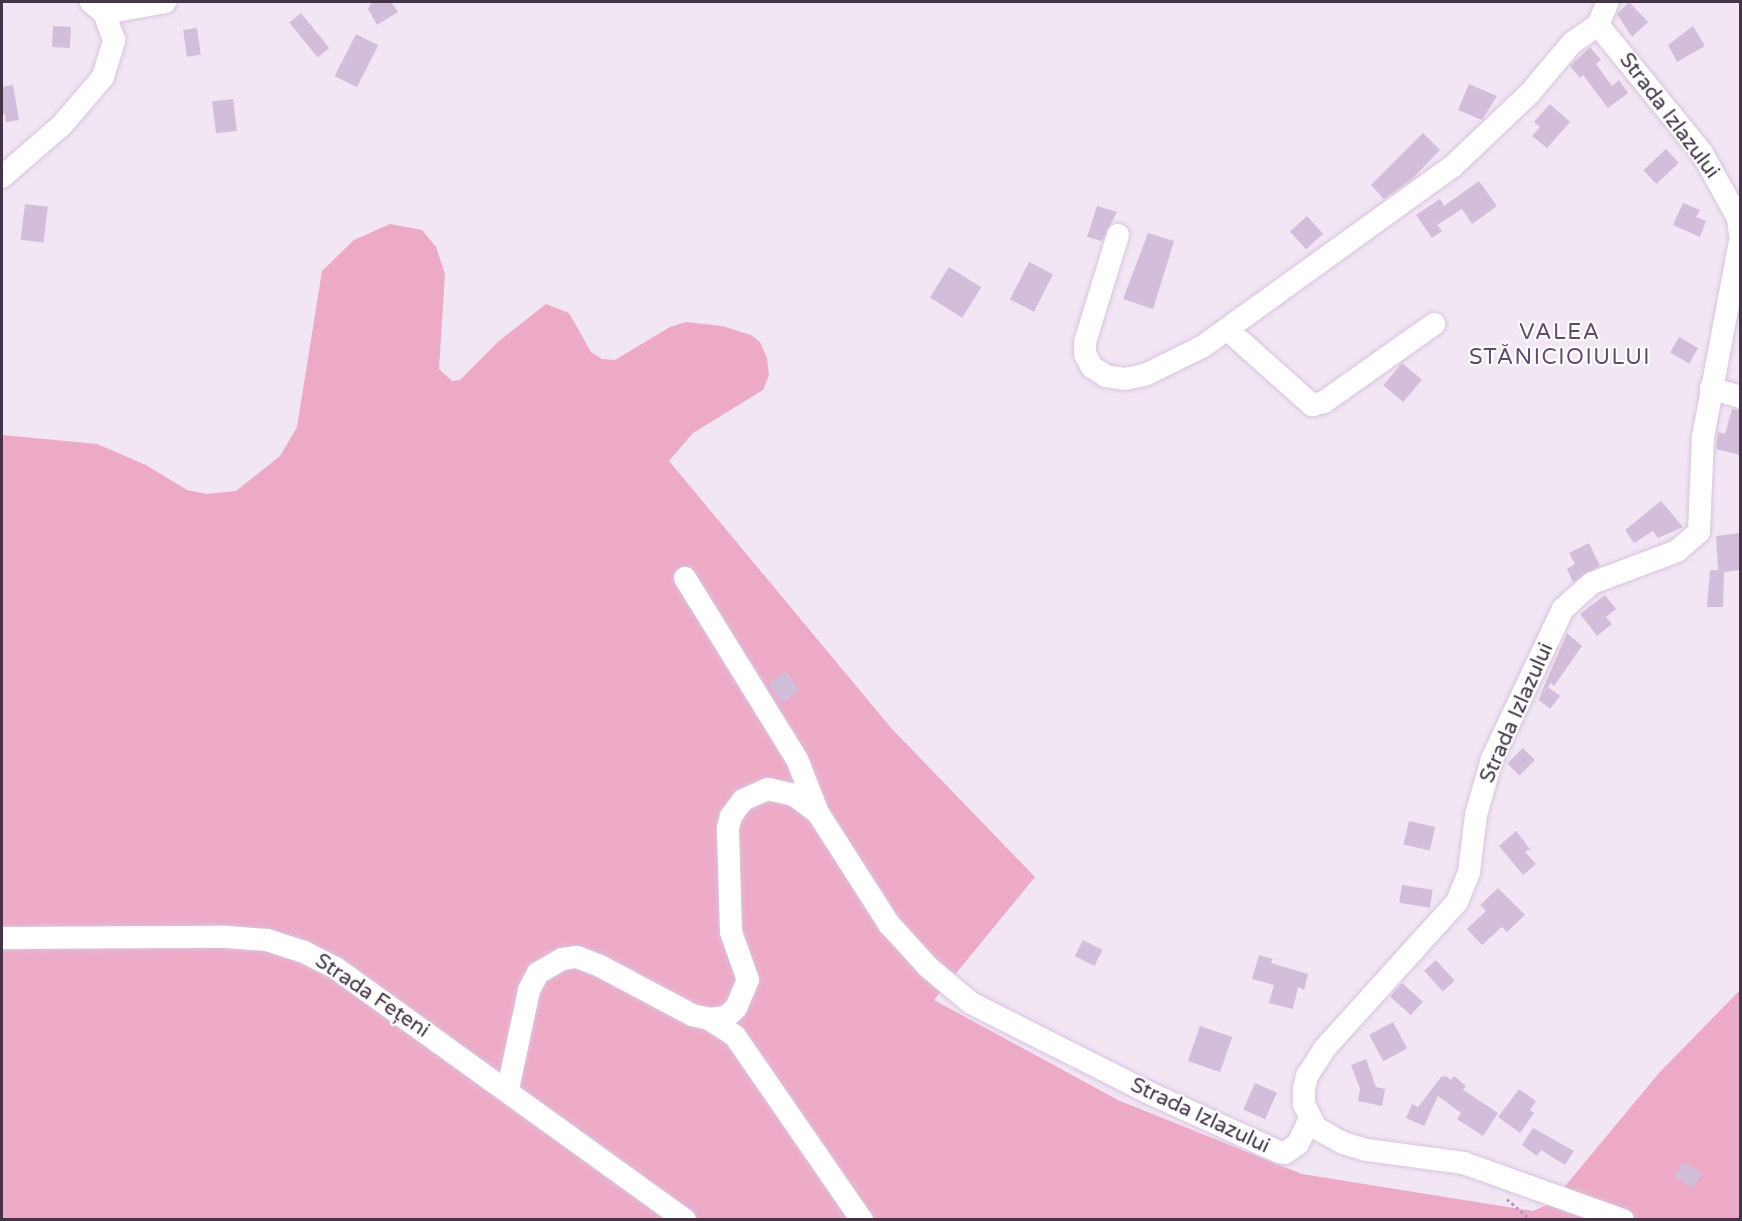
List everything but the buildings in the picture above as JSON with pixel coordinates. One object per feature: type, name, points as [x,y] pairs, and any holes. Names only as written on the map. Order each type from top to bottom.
[{"type":"street","points":[[2,177],[62,125],[103,77],[112,58],[114,40],[97,7],[165,2]]},
{"type":"street","points":[[1118,235],[1085,342],[1085,354],[1092,367],[1106,376],[1125,379],[1145,375],[1228,330],[1484,141],[1572,43],[1598,25],[1608,2]]},
{"type":"street","name":"Strada Izlazului","points":[[1598,25],[1702,153],[1738,218],[1740,234]]},
{"type":"street","name":"Strada Izlazului","points":[[709,1019],[726,1017],[736,1008],[748,980],[731,932],[728,857],[731,816],[743,800],[768,789],[794,795],[818,813],[889,924],[928,967],[971,1002],[1147,1092],[1279,1152],[1286,1153],[1298,1144],[1310,1118],[1304,1089],[1315,1062],[1445,920],[1466,886],[1476,815],[1492,759],[1563,609],[1592,583],[1677,551],[1699,532],[1704,498],[1703,437],[1740,242]]},
{"type":"street","points":[[1228,330],[1312,405],[1324,402],[1434,324]]},
{"type":"street","points":[[1711,388],[1740,397]]},
{"type":"street","points":[[685,578],[797,759],[818,813]]},
{"type":"street","name":"Strada Fețeni","points":[[2,938],[192,936],[267,940],[304,952],[337,969],[508,1089],[685,1220]]},
{"type":"street","points":[[508,1089],[529,990],[538,973],[562,959],[576,957],[600,966],[692,1015],[709,1019],[735,1036],[862,1220]]},
{"type":"street","points":[[1310,1118],[1323,1134],[1343,1143],[1464,1163],[1623,1220]]},
{"type":"shaded area","points":[[390,224],[422,230],[436,247],[445,274],[439,369],[452,381],[460,380],[499,341],[546,304],[569,313],[591,352],[602,359],[615,360],[670,327],[686,322],[722,326],[751,335],[760,342],[767,358],[769,375],[763,390],[693,433],[669,461],[892,729],[1035,877],[934,1000],[1118,1100],[1302,1174],[1533,1211],[1551,1203],[1659,1073],[1740,990],[1740,1219],[2,1219],[2,435],[97,444],[146,465],[187,490],[207,494],[236,491],[280,456],[297,427],[322,271],[354,240]]},
{"type":"district","name":"VALEA STĂNICIOIULUI","points":[[1560,344]]}]
